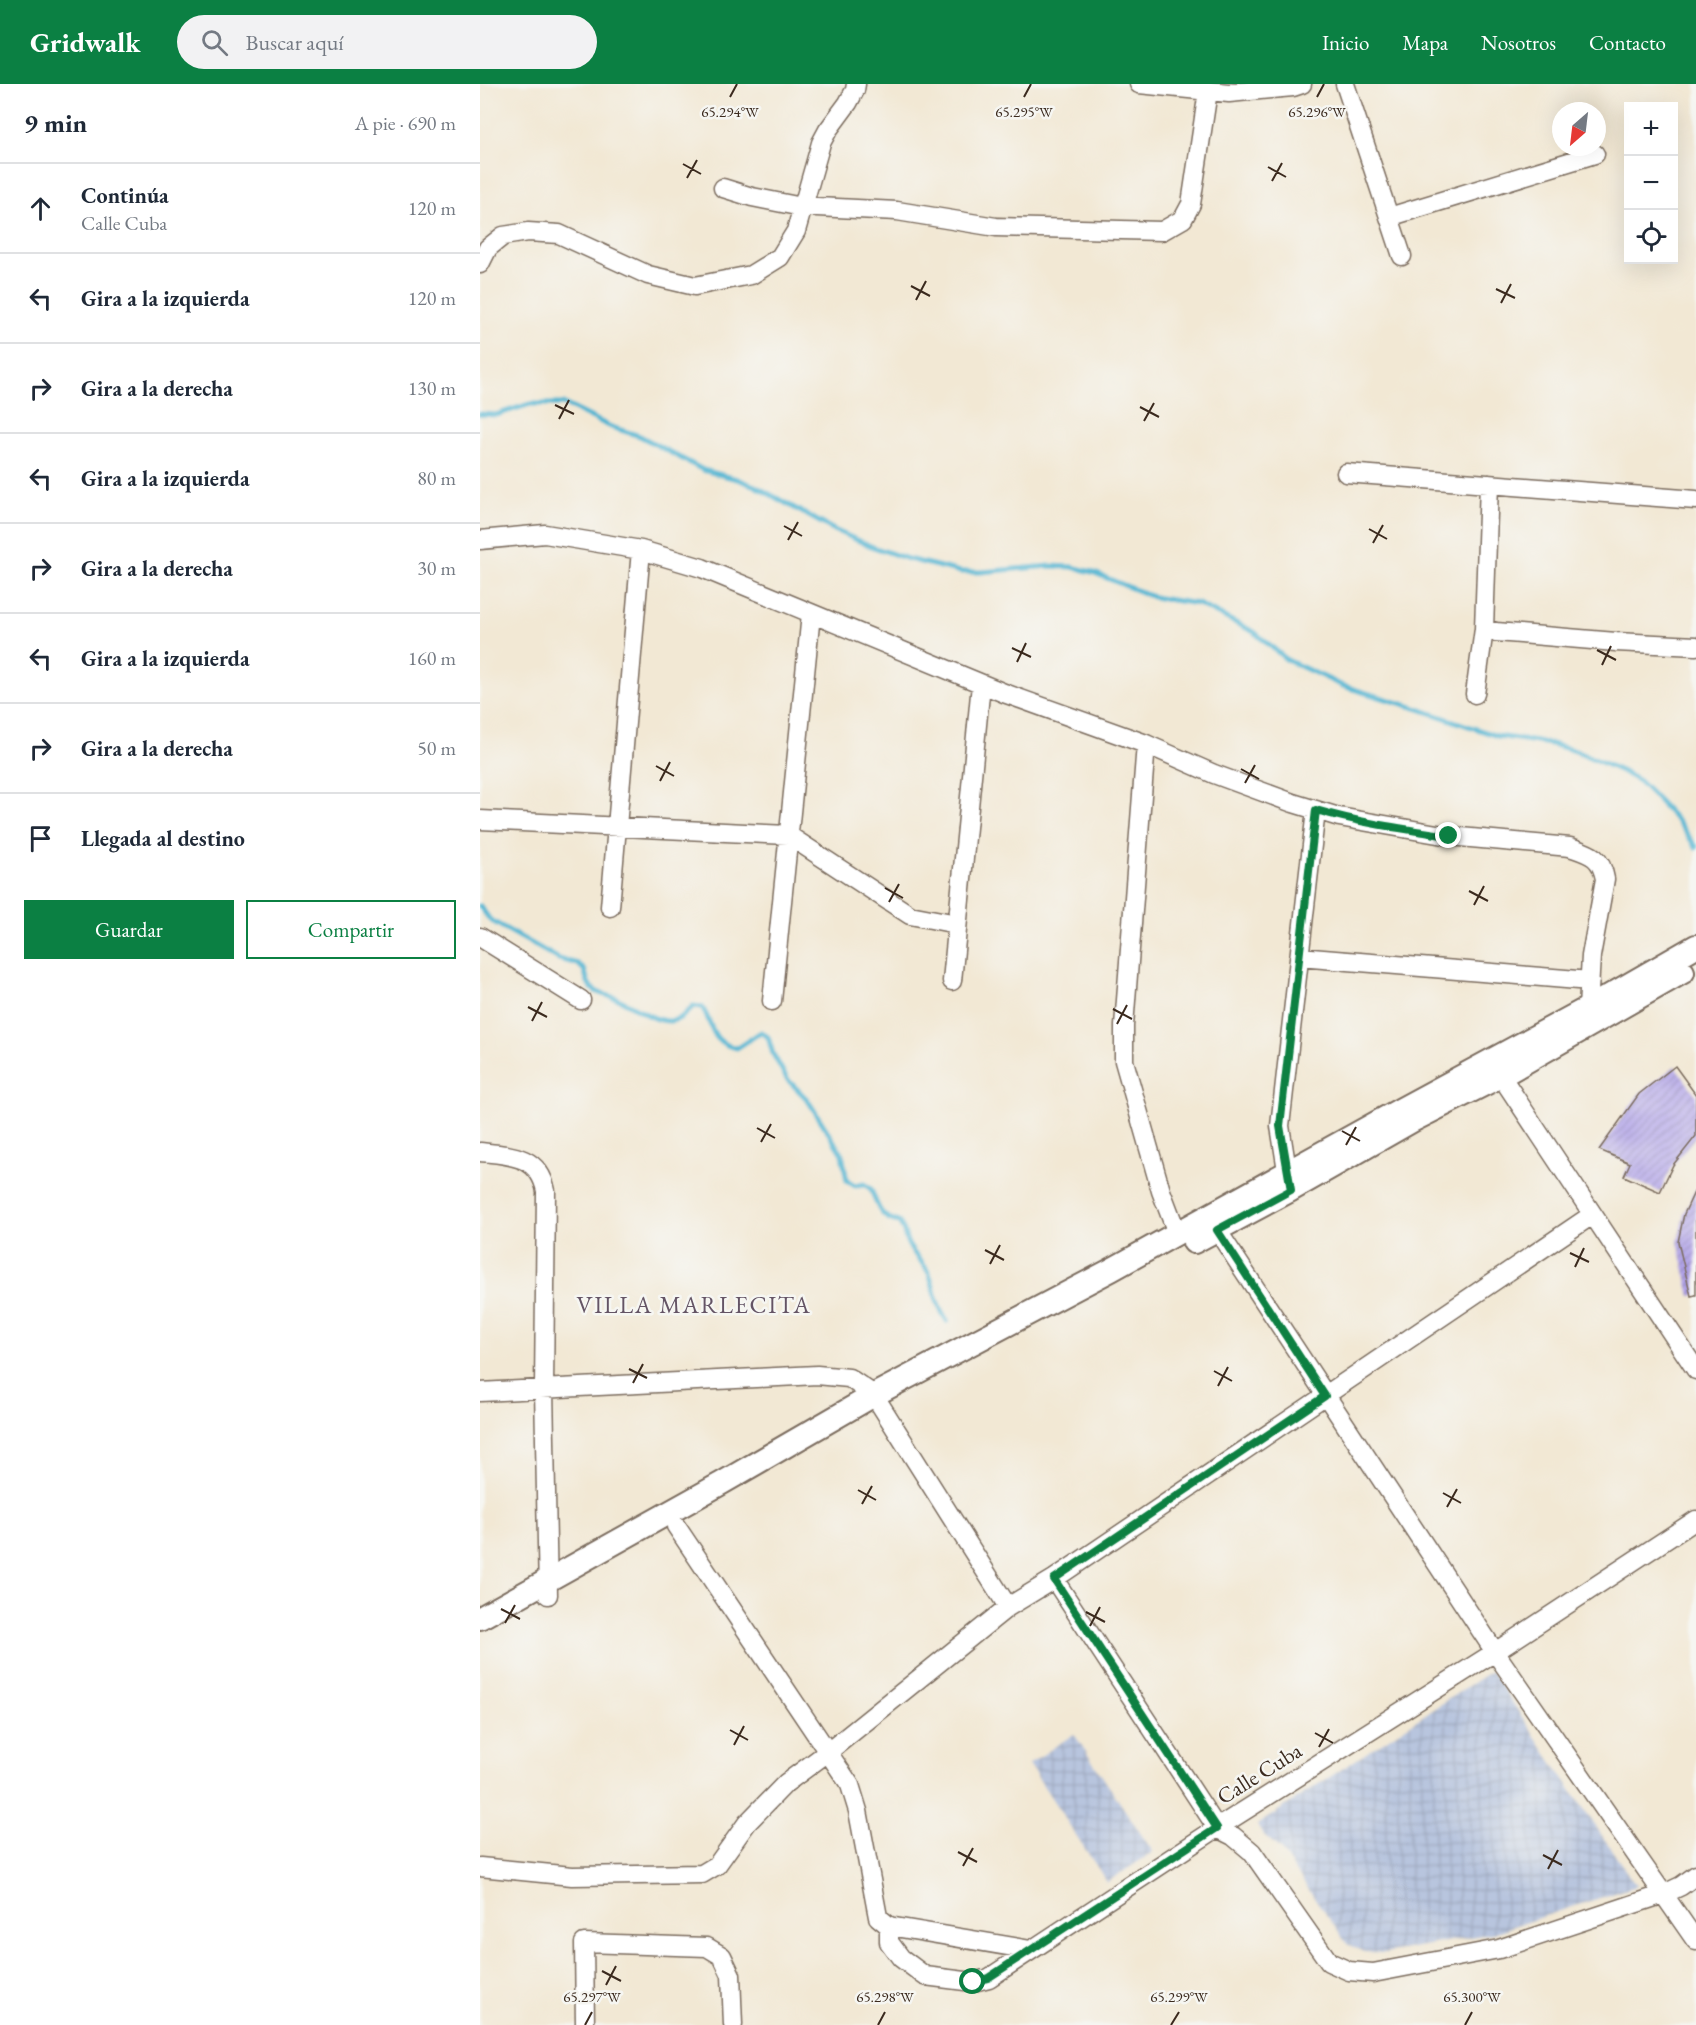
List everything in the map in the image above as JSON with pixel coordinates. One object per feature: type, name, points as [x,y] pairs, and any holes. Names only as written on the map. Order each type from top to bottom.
[{"type":"street","points":[[480,264],[488,248],[503,236],[528,232],[559,234],[648,275],[695,285],[751,275],[780,257],[796,231],[820,143],[848,103],[856,84]]},
{"type":"street","points":[[1139,84],[1229,93],[1293,87],[1302,84]]},
{"type":"street","points":[[1346,84],[1402,256]]},
{"type":"street","points":[[723,188],[752,197],[803,206],[897,211],[996,227],[1162,231],[1183,219],[1191,204],[1208,91]]},
{"type":"street","points":[[1389,217],[1588,156]]},
{"type":"street","points":[[1346,473],[1696,500]]},
{"type":"street","points":[[1475,694],[1484,629],[1489,484]]},
{"type":"street","points":[[480,540],[545,534],[641,550],[740,582],[981,684],[1146,744],[1214,774],[1316,810],[1339,817],[1416,831],[1570,847],[1589,853],[1603,867],[1605,879],[1591,956],[1588,1008]]},
{"type":"street","points":[[610,907],[641,550]]},
{"type":"street","points":[[772,1001],[811,614]]},
{"type":"street","points":[[1484,629],[1496,632],[1616,642],[1696,646]]},
{"type":"street","points":[[952,981],[981,684]]},
{"type":"street","points":[[1146,744],[1124,1026],[1124,1061],[1161,1191],[1177,1233]]},
{"type":"street","points":[[1289,1181],[1280,1126],[1316,810]]},
{"type":"street","points":[[480,820],[788,835],[910,915],[957,924]]},
{"type":"street","points":[[480,937],[581,1000]]},
{"type":"street","points":[[480,1633],[548,1587],[750,1467],[1217,1230],[1401,1109],[1588,1008],[1696,946]]},
{"type":"street","points":[[1299,957],[1590,981]]},
{"type":"street","points":[[480,1618],[676,1526],[879,1401],[1177,1233],[1289,1181],[1501,1076],[1696,964]]},
{"type":"street","points":[[1501,1076],[1696,1370]]},
{"type":"street","points":[[480,1152],[511,1155],[527,1161],[543,1178],[546,1191],[544,1389],[548,1587]]},
{"type":"street","points":[[480,1867],[572,1876],[702,1874],[717,1864],[747,1823],[786,1783],[828,1752],[1008,1607],[1054,1579],[1592,1215]]},
{"type":"street","points":[[1217,1230],[1495,1652],[1696,1941]]},
{"type":"street","points":[[480,1392],[817,1375],[849,1378],[879,1401],[1008,1607]]},
{"type":"street","name":"Calle Cuba","points":[[676,1526],[850,1785],[858,1811],[878,1917],[889,1926],[889,1942],[901,1958],[925,1976],[973,1982],[988,1978],[1696,1520]]},
{"type":"street","points":[[1054,1579],[1217,1828],[1233,1836],[1252,1852],[1329,1962],[1349,1971],[1373,1973],[1498,1949],[1664,1894],[1681,1886],[1696,1875]]},
{"type":"street","points":[[889,1926],[1031,1950]]},
{"type":"street","points":[[585,2025],[584,1943],[707,1947],[722,1956],[731,1975],[733,2025]]},
{"type":"shaded area","points":[[1491,1671],[1636,1886],[1493,1933],[1385,1953],[1364,1952],[1347,1944],[1280,1849],[1264,1835],[1257,1825]]},
{"type":"shaded area","points":[[1074,1734],[1153,1852],[1107,1882],[1029,1764]]},
{"type":"building","points":[[1675,1066],[1696,1095],[1696,1136],[1673,1165],[1660,1192],[1624,1176],[1630,1163],[1599,1150],[1639,1094]]},
{"type":"building","points":[[1696,1188],[1696,1295],[1691,1296],[1678,1242],[1684,1214]]},
{"type":"waterway","points":[[480,414],[496,415],[530,404],[564,404],[611,427],[640,436],[703,470],[755,486],[834,530],[908,559],[961,572],[1050,566],[1072,567],[1092,572],[1153,597],[1198,604],[1254,632],[1287,660],[1343,686],[1497,736],[1551,744],[1576,751],[1621,771],[1639,781],[1654,796],[1679,823],[1696,847]]},
{"type":"waterway","points":[[480,906],[490,920],[559,959],[578,964],[585,971],[590,986],[597,992],[618,999],[649,1016],[670,1021],[686,1014],[693,1006],[702,1007],[717,1038],[728,1046],[737,1048],[761,1032],[768,1037],[773,1054],[787,1079],[807,1099],[842,1154],[847,1181],[855,1186],[864,1184],[871,1189],[877,1206],[883,1214],[901,1225],[907,1241],[930,1276],[939,1305],[947,1321]]},
{"type":"district","name":"VILLA MARLECITA","points":[[694,1305]]},
{"type":"route","points":[[973,1982],[988,1978],[1217,1828],[1054,1579],[1325,1396],[1217,1230],[1291,1190],[1280,1126],[1316,810],[1384,826],[1449,836]]}]
